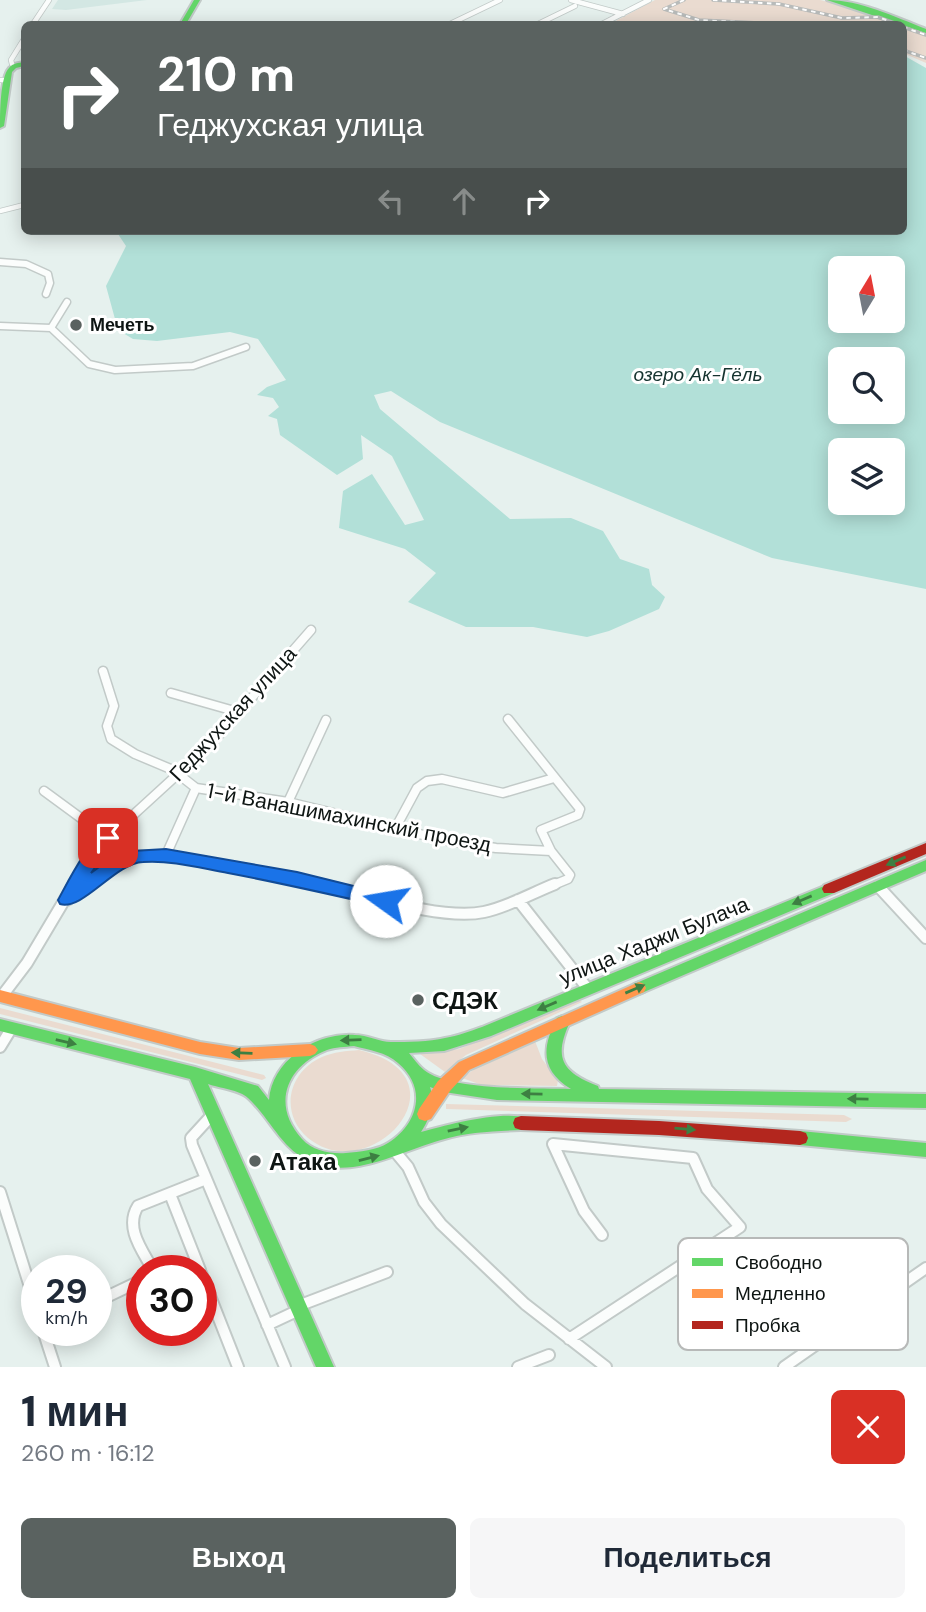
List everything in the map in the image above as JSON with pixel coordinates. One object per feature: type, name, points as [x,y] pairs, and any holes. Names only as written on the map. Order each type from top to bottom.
[{"type":"main road","points":[[187,21],[198,0]]},
{"type":"main road","points":[[830,0],[902,21]]},
{"type":"main road","points":[[840,0],[902,21]]},
{"type":"main road","points":[[907,23],[926,29]]},
{"type":"main road","points":[[907,23],[926,29]]},
{"type":"main road","points":[[0,103],[4,69],[20,64]]},
{"type":"main road","points":[[0,125],[9,71],[20,64]]},
{"type":"main road","name":"улица Хаджи Булача","points":[[393,1048],[426,1048],[467,1039],[926,848]]},
{"type":"main road","name":"улица Хаджи Булача","points":[[417,1126],[444,1086],[464,1066],[926,865]]},
{"type":"main road","points":[[865,874],[878,886]]},
{"type":"main road","points":[[587,989],[600,1005]]},
{"type":"main road","points":[[1,996],[200,1048],[239,1054],[310,1050],[335,1041],[355,1039],[374,1041],[393,1048],[407,1058],[421,1076],[444,1086],[497,1094],[926,1101]]},
{"type":"main road","points":[[562,1023],[551,1042],[557,1069],[573,1084],[606,1094]]},
{"type":"main road","points":[[6,1027],[195,1073],[252,1091],[303,1150],[333,1161],[358,1161],[435,1134],[472,1126],[511,1123],[671,1128],[926,1150]]},
{"type":"main road","points":[[284,1131],[276,1112],[278,1087],[290,1067],[310,1050]]},
{"type":"main road","points":[[195,1073],[325,1367]]},
{"type":"main road","points":[[393,1149],[417,1126],[425,1103],[421,1076]]},
{"type":"street","points":[[35,21],[49,0]]},
{"type":"street","points":[[456,21],[500,0]]},
{"type":"street","points":[[571,0],[623,13]]},
{"type":"street","points":[[608,21],[649,0]]},
{"type":"street","points":[[544,21],[575,6]]},
{"type":"street","points":[[20,64],[11,60],[21,43]]},
{"type":"street","points":[[0,211],[21,206]]},
{"type":"street","points":[[0,262],[26,264],[48,274],[50,283],[46,294]]},
{"type":"street","points":[[51,328],[67,302]]},
{"type":"street","points":[[0,326],[51,328],[89,364],[115,370],[193,366],[246,347]]},
{"type":"street","name":"Геджухская улица","points":[[1,996],[67,900],[84,868],[108,838],[180,775],[311,630]]},
{"type":"street","points":[[103,671],[114,705],[107,733],[111,739],[135,754],[180,775],[196,788],[166,855]]},
{"type":"street","points":[[171,693],[238,712]]},
{"type":"street","points":[[67,900],[117,863],[138,855],[166,855],[297,879],[424,909],[484,912],[518,900],[568,878],[570,872],[551,851],[541,830],[578,815],[580,811],[508,719]]},
{"type":"street","points":[[288,802],[326,720]]},
{"type":"street","points":[[396,827],[417,788],[427,781],[442,779],[503,793],[554,778]]},
{"type":"street","name":"1-й Ванашимахинский проезд","points":[[196,788],[288,802],[344,818],[396,827],[448,841],[496,848],[551,851]]},
{"type":"street","points":[[44,791],[108,838]]},
{"type":"street","points":[[878,886],[926,938]]},
{"type":"street","points":[[518,900],[587,989]]},
{"type":"street","points":[[0,1047],[6,1027]]},
{"type":"street","points":[[212,1115],[191,1138],[285,1367]]},
{"type":"street","points":[[602,1235],[584,1211],[553,1144],[693,1158],[707,1189],[740,1227],[723,1238]]},
{"type":"street","points":[[393,1149],[408,1167],[424,1202],[442,1224],[525,1304],[606,1367]]},
{"type":"street","points":[[146,1255],[131,1223],[132,1213],[138,1206],[206,1179]]},
{"type":"street","points":[[0,1192],[21,1259]]},
{"type":"street","points":[[170,1194],[194,1255]]},
{"type":"street","points":[[569,1339],[678,1268]]},
{"type":"street","points":[[908,1281],[926,1268]]},
{"type":"street","points":[[267,1325],[299,1308],[387,1272]]},
{"type":"street","points":[[217,1313],[238,1367]]},
{"type":"street","points":[[48,1346],[55,1367]]},
{"type":"street","points":[[784,1367],[808,1350]]},
{"type":"street","points":[[519,1367],[549,1355]]},
{"type":"shaded area","points":[[58,0],[147,0],[66,10],[52,9]]},
{"type":"shaded area","points":[[655,0],[820,0],[873,12],[896,21],[616,21]]},
{"type":"shaded area","points":[[907,25],[926,33],[926,63],[907,55]]},
{"type":"shaded area","points":[[579,1000],[582,1002],[466,1055],[445,1072],[420,1054],[459,1049]]},
{"type":"shaded area","points":[[0,1008],[264,1075],[266,1078],[262,1080],[0,1014]]},
{"type":"shaded area","points":[[535,1041],[542,1059],[558,1080],[557,1086],[482,1085],[462,1078],[483,1063]]},
{"type":"shaded area","points":[[359,1050],[392,1063],[408,1082],[409,1103],[400,1123],[382,1140],[359,1150],[333,1150],[308,1138],[299,1128],[293,1117],[291,1094],[301,1072],[310,1064],[331,1054]]},
{"type":"shaded area","points":[[446,1104],[844,1115],[852,1119],[846,1122],[446,1109]]},
{"type":"water","name":"озеро Ак-Гёль","points":[[907,57],[926,68],[926,589],[772,558],[440,422],[391,391],[374,395],[380,409],[510,519],[571,518],[603,531],[620,559],[649,569],[652,585],[665,597],[659,609],[609,631],[587,637],[533,627],[466,627],[408,602],[436,573],[405,549],[339,528],[343,491],[372,474],[405,525],[424,520],[392,456],[361,435],[363,459],[337,475],[280,435],[277,419],[268,416],[279,407],[273,398],[257,395],[267,387],[286,380],[258,339],[230,332],[157,341],[133,339],[118,330],[106,286],[126,246],[119,235],[907,235]]},
{"type":"railway","points":[[684,0],[664,9],[699,20],[719,21]]},
{"type":"railway","points":[[713,0],[779,4],[842,18],[878,17],[889,21]]},
{"type":"railway","points":[[907,28],[926,35]]},
{"type":"railway","points":[[907,51],[926,58]]},
{"type":"traffic: fast","points":[[185,21],[197,0]]},
{"type":"traffic: fast","points":[[830,0],[898,21]]},
{"type":"traffic: fast","points":[[907,24],[926,31]]},
{"type":"traffic: fast","points":[[0,126],[9,71],[21,65]]},
{"type":"traffic: fast","points":[[639,988],[926,865]]},
{"type":"traffic: fast","points":[[393,1048],[444,1045],[486,1032],[829,889]]},
{"type":"traffic: fast","points":[[562,1022],[553,1046],[556,1065],[569,1080],[592,1091]]},
{"type":"traffic: fast","points":[[0,1025],[174,1068],[252,1091],[279,1125]]},
{"type":"traffic: fast","points":[[393,1149],[417,1126],[425,1097],[419,1075],[403,1058],[380,1045],[354,1040],[326,1044],[301,1056],[282,1080],[276,1103],[283,1126],[298,1146],[315,1157],[335,1161],[356,1159],[378,1154],[451,1131],[521,1123]]},
{"type":"traffic: fast","points":[[195,1073],[325,1367]]},
{"type":"traffic: fast","points":[[421,1076],[444,1086],[497,1094],[926,1101]]},
{"type":"traffic: fast","points":[[800,1138],[926,1150]]},
{"type":"traffic: slow","points":[[425,1114],[444,1086],[464,1066],[639,988]]},
{"type":"traffic: slow","points":[[0,996],[200,1048],[239,1054],[310,1050]]},
{"type":"traffic: jam","points":[[829,889],[926,848]]},
{"type":"traffic: jam","points":[[521,1123],[659,1128],[800,1138]]},
{"type":"place","name":"Мечеть","points":[[76,325]]},
{"type":"place","name":"СДЭК","points":[[418,1000]]},
{"type":"place","name":"Атака","points":[[255,1161]]},
{"type":"route","points":[[108,838],[84,868],[67,900],[117,863],[138,855],[166,855],[297,879],[386,901]]}]
